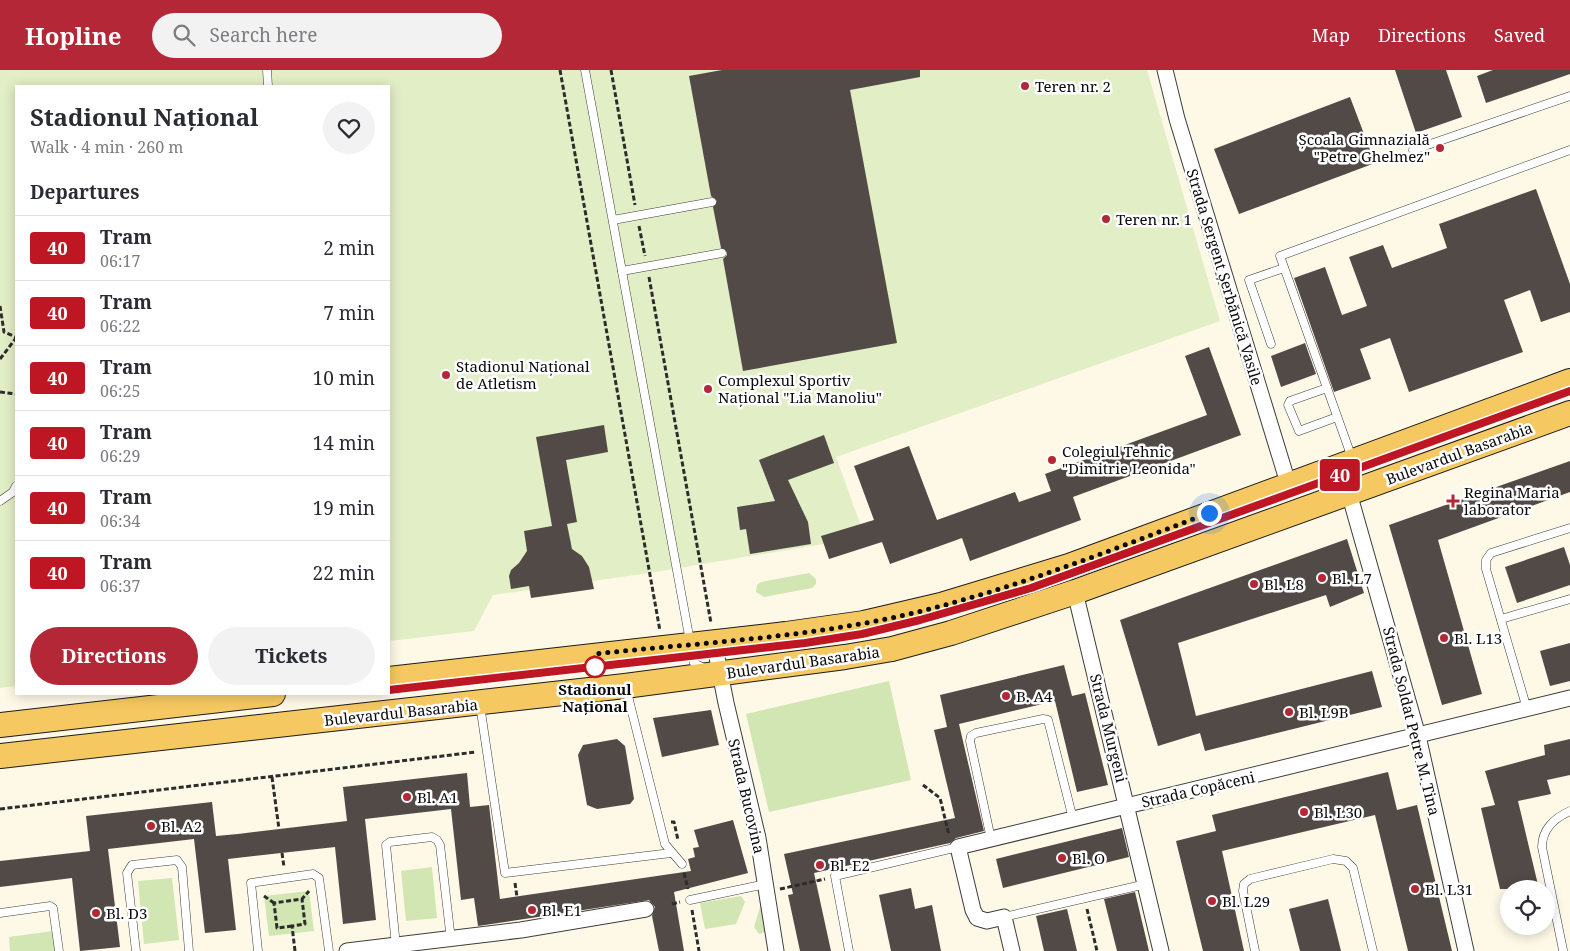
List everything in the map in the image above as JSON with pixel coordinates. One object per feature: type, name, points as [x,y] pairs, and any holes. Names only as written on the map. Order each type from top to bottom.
[{"type":"main road","name":"Bulevardul Basarabia","points":[[390,679],[864,623],[941,605],[1069,566],[1288,483],[1570,381]]},
{"type":"main road","name":"Bulevardul Basarabia","points":[[0,756],[625,686],[892,649],[951,633],[1076,592],[1570,412]]},
{"type":"main road","points":[[0,725],[264,695]]},
{"type":"street","name":"Strada Sergent Șerbănică Vasile","points":[[1165,70],[1177,119],[1288,483]]},
{"type":"street","name":"Strada Soldat Petre M. Tina","points":[[1349,493],[1418,736],[1466,951]]},
{"type":"street","name":"Strada Murgeni","points":[[1076,592],[1161,951]]},
{"type":"street","name":"Strada Bucovina","points":[[714,642],[758,838],[776,951]]},
{"type":"street","name":"Strada Copăceni","points":[[954,845],[991,839],[1570,698]]},
{"type":"street","points":[[954,845],[972,910],[977,918],[987,921],[1004,918],[1012,951]]},
{"type":"street","points":[[347,951],[451,940],[646,909]]},
{"type":"lane","points":[[267,70],[268,85]]},
{"type":"lane","points":[[585,70],[694,664],[720,674]]},
{"type":"lane","points":[[1413,150],[1570,96]]},
{"type":"lane","points":[[1352,460],[1280,256],[1570,150]]},
{"type":"lane","points":[[613,220],[712,202]]},
{"type":"lane","points":[[622,271],[722,253]]},
{"type":"lane","points":[[1271,344],[1249,280],[1284,268]]},
{"type":"lane","points":[[1327,388],[1290,401],[1288,405],[1299,431],[1337,417]]},
{"type":"lane","points":[[0,501],[13,492],[15,488]]},
{"type":"lane","points":[[1527,709],[1486,569],[1486,560],[1491,553],[1570,528]]},
{"type":"lane","points":[[1501,619],[1570,599]]},
{"type":"lane","points":[[625,686],[665,844],[682,864]]},
{"type":"lane","points":[[479,703],[505,873],[671,853]]},
{"type":"lane","points":[[991,839],[970,741],[971,736],[976,733],[1043,718],[1048,720],[1074,819]]},
{"type":"lane","points":[[1565,950],[1542,847],[1542,836],[1552,822],[1570,811]]},
{"type":"lane","points":[[396,946],[386,845],[432,837],[440,845],[451,940]]},
{"type":"lane","points":[[849,951],[835,876],[954,845]]},
{"type":"lane","points":[[1255,951],[1243,891],[1244,884],[1250,880],[1333,859],[1346,861],[1353,868],[1373,951]]},
{"type":"lane","points":[[136,951],[129,868],[132,865],[177,860],[182,867],[189,951]]},
{"type":"lane","points":[[258,951],[251,883],[314,874],[320,878],[329,951]]},
{"type":"lane","points":[[1004,918],[1146,884]]},
{"type":"lane","points":[[690,900],[767,888]]},
{"type":"lane","points":[[0,913],[50,906],[53,908],[60,951]]},
{"type":"path","points":[[560,70],[660,634],[653,635]]},
{"type":"path","points":[[611,70],[714,642]]},
{"type":"path","points":[[0,306],[4,332],[15,338]]},
{"type":"path","points":[[0,359],[15,339]]},
{"type":"path","points":[[0,392],[15,394]]},
{"type":"path","points":[[0,809],[486,751]]},
{"type":"path","points":[[272,777],[279,829]]},
{"type":"path","points":[[924,785],[940,798],[954,845]]},
{"type":"path","points":[[665,844],[678,840]]},
{"type":"path","points":[[791,887],[809,883]]},
{"type":"path","points":[[1085,898],[1097,951]]},
{"type":"path","points":[[302,899],[305,924],[292,926],[277,928],[274,903],[302,899]]},
{"type":"path","points":[[292,926],[295,951]]},
{"type":"green space","name":"Complexul Sportiv Național \"Lia Manoliu\"","points":[[0,70],[1147,70],[1220,321],[836,457],[865,537],[649,573],[493,595],[474,631],[390,641],[390,85],[15,85],[15,686],[0,688]]},
{"type":"green space","points":[[809,573],[816,579],[816,584],[812,588],[764,597],[756,592],[757,585],[761,582]]},
{"type":"green space","points":[[889,681],[911,780],[769,812],[746,714]]},
{"type":"green space","points":[[432,867],[437,918],[406,921],[401,871]]},
{"type":"green space","points":[[172,878],[179,940],[144,944],[138,881]]},
{"type":"green space","points":[[309,891],[314,931],[269,936],[264,896]]},
{"type":"green space","points":[[741,896],[745,902],[736,924],[705,929],[700,903]]},
{"type":"green space","points":[[763,897],[770,930],[759,934],[754,927]]},
{"type":"green space","points":[[53,931],[55,951],[10,951],[9,937]]},
{"type":"building","points":[[722,70],[920,70],[920,77],[850,90],[897,343],[743,371],[723,259],[727,252],[721,248],[713,207],[717,201],[711,196],[689,76]]},
{"type":"building","points":[[1395,70],[1446,70],[1462,117],[1416,133]]},
{"type":"building","points":[[1493,70],[1570,70],[1570,74],[1486,103],[1477,76]]},
{"type":"building","points":[[1350,97],[1375,163],[1239,214],[1214,149]]},
{"type":"building","points":[[1536,189],[1570,284],[1570,312],[1541,322],[1530,290],[1504,300],[1523,352],[1409,392],[1390,338],[1360,349],[1371,379],[1334,392],[1294,278],[1325,267],[1342,315],[1367,306],[1349,257],[1383,245],[1392,268],[1447,248],[1439,224]]},
{"type":"building","points":[[1305,343],[1316,374],[1281,387],[1271,356]]},
{"type":"building","points":[[1209,347],[1241,435],[1073,497],[1081,520],[970,561],[962,538],[890,564],[882,542],[829,559],[821,536],[874,520],[854,466],[909,446],[937,520],[1015,492],[1019,502],[1051,491],[1045,474],[1207,415],[1185,356]]},
{"type":"building","points":[[604,425],[608,452],[566,460],[577,522],[567,524],[572,549],[582,556],[589,567],[594,589],[531,598],[529,586],[511,589],[509,576],[511,570],[519,563],[527,551],[524,531],[552,526],[536,437]]},
{"type":"building","points":[[824,435],[834,463],[788,480],[808,522],[811,544],[750,554],[746,529],[740,530],[737,507],[775,501],[759,460]]},
{"type":"building","points":[[1570,461],[1570,492],[1438,540],[1482,694],[1442,705],[1389,525]]},
{"type":"building","points":[[1347,539],[1364,593],[1330,607],[1326,595],[1178,643],[1196,716],[1372,671],[1382,707],[1205,751],[1200,733],[1158,746],[1120,620]]},
{"type":"building","points":[[1564,547],[1570,565],[1570,585],[1517,603],[1505,567]]},
{"type":"building","points":[[1570,643],[1570,681],[1550,686],[1540,651]]},
{"type":"building","points":[[1064,665],[1072,696],[1085,693],[1108,785],[1077,792],[1055,701],[959,724],[984,831],[956,838],[950,843],[814,873],[831,951],[800,951],[788,895],[793,894],[784,854],[955,818],[934,730],[947,727],[940,695]]},
{"type":"building","points":[[711,710],[719,745],[662,757],[653,718]]},
{"type":"building","points":[[617,739],[625,746],[634,799],[630,804],[597,809],[587,805],[578,755],[583,745]]},
{"type":"building","points":[[1570,739],[1570,775],[1547,780],[1551,794],[1518,801],[1537,880],[1500,880],[1500,889],[1481,808],[1495,805],[1485,771],[1545,755],[1544,745]]},
{"type":"building","points":[[1388,772],[1397,810],[1417,805],[1452,951],[1408,951],[1375,815],[1222,851],[1244,951],[1203,951],[1176,841],[1216,831],[1212,815]]},
{"type":"building","points":[[467,773],[470,807],[489,805],[500,899],[691,871],[688,859],[695,857],[693,848],[699,847],[694,830],[733,820],[748,873],[674,892],[684,951],[659,951],[652,916],[655,907],[649,900],[478,926],[474,898],[461,900],[451,809],[365,819],[376,920],[343,924],[335,847],[228,859],[236,930],[205,933],[194,839],[108,849],[120,947],[80,951],[72,878],[0,887],[0,861],[90,851],[86,816],[212,802],[216,836],[238,834],[347,821],[343,787]]},
{"type":"building","name":"Bl. O","points":[[1122,828],[1129,857],[1003,888],[996,859]]},
{"type":"building","points":[[911,888],[915,909],[932,905],[941,951],[891,951],[879,895]]},
{"type":"building","points":[[1135,892],[1149,951],[1117,951],[1104,899]]},
{"type":"building","points":[[1328,899],[1341,951],[1300,951],[1289,909]]},
{"type":"building","points":[[1067,909],[1077,951],[1044,951],[1036,916]]},
{"type":"tram line","name":"40","points":[[390,690],[805,643],[862,634],[920,620],[1031,588],[1570,391]]},
{"type":"place","name":"Teren nr. 2","points":[[1025,86]]},
{"type":"place","name":"Școala Gimnazială \"Petre Ghelmez\"","points":[[1440,148]]},
{"type":"place","name":"Teren nr. 1","points":[[1106,219]]},
{"type":"place","name":"Stadionul Național de Atletism","points":[[446,375]]},
{"type":"place","name":"Complexul Sportiv Național \"Lia Manoliu\"","points":[[708,389]]},
{"type":"place","name":"Colegiul Tehnic \"Dimitrie Leonida\"","points":[[1052,460]]},
{"type":"place","name":"Regina Maria laborator","points":[[1453,501]]},
{"type":"place","name":"Bl. L7","points":[[1322,578]]},
{"type":"place","name":"Bl. L8","points":[[1254,584]]},
{"type":"place","name":"Bl. L13","points":[[1444,638]]},
{"type":"place","name":"Stadionul Național","points":[[595,667]]},
{"type":"place","name":"B. A4","points":[[1006,696]]},
{"type":"place","name":"Bl. L9B","points":[[1289,712]]},
{"type":"place","name":"Bl. A1","points":[[407,797]]},
{"type":"place","name":"Bl. L30","points":[[1304,812]]},
{"type":"place","name":"Bl. A2","points":[[151,826]]},
{"type":"place","name":"Bl. O","points":[[1062,858]]},
{"type":"place","name":"Bl. E2","points":[[820,865]]},
{"type":"place","name":"Bl. L31","points":[[1415,889]]},
{"type":"place","name":"Bl. L29","points":[[1212,901]]},
{"type":"place","name":"Bl. E1","points":[[532,910]]},
{"type":"place","name":"Bl. D3","points":[[96,913]]},
{"type":"route","points":[[595,667],[594,654],[786,634],[864,623],[904,615],[1069,566],[1209,513]]}]
